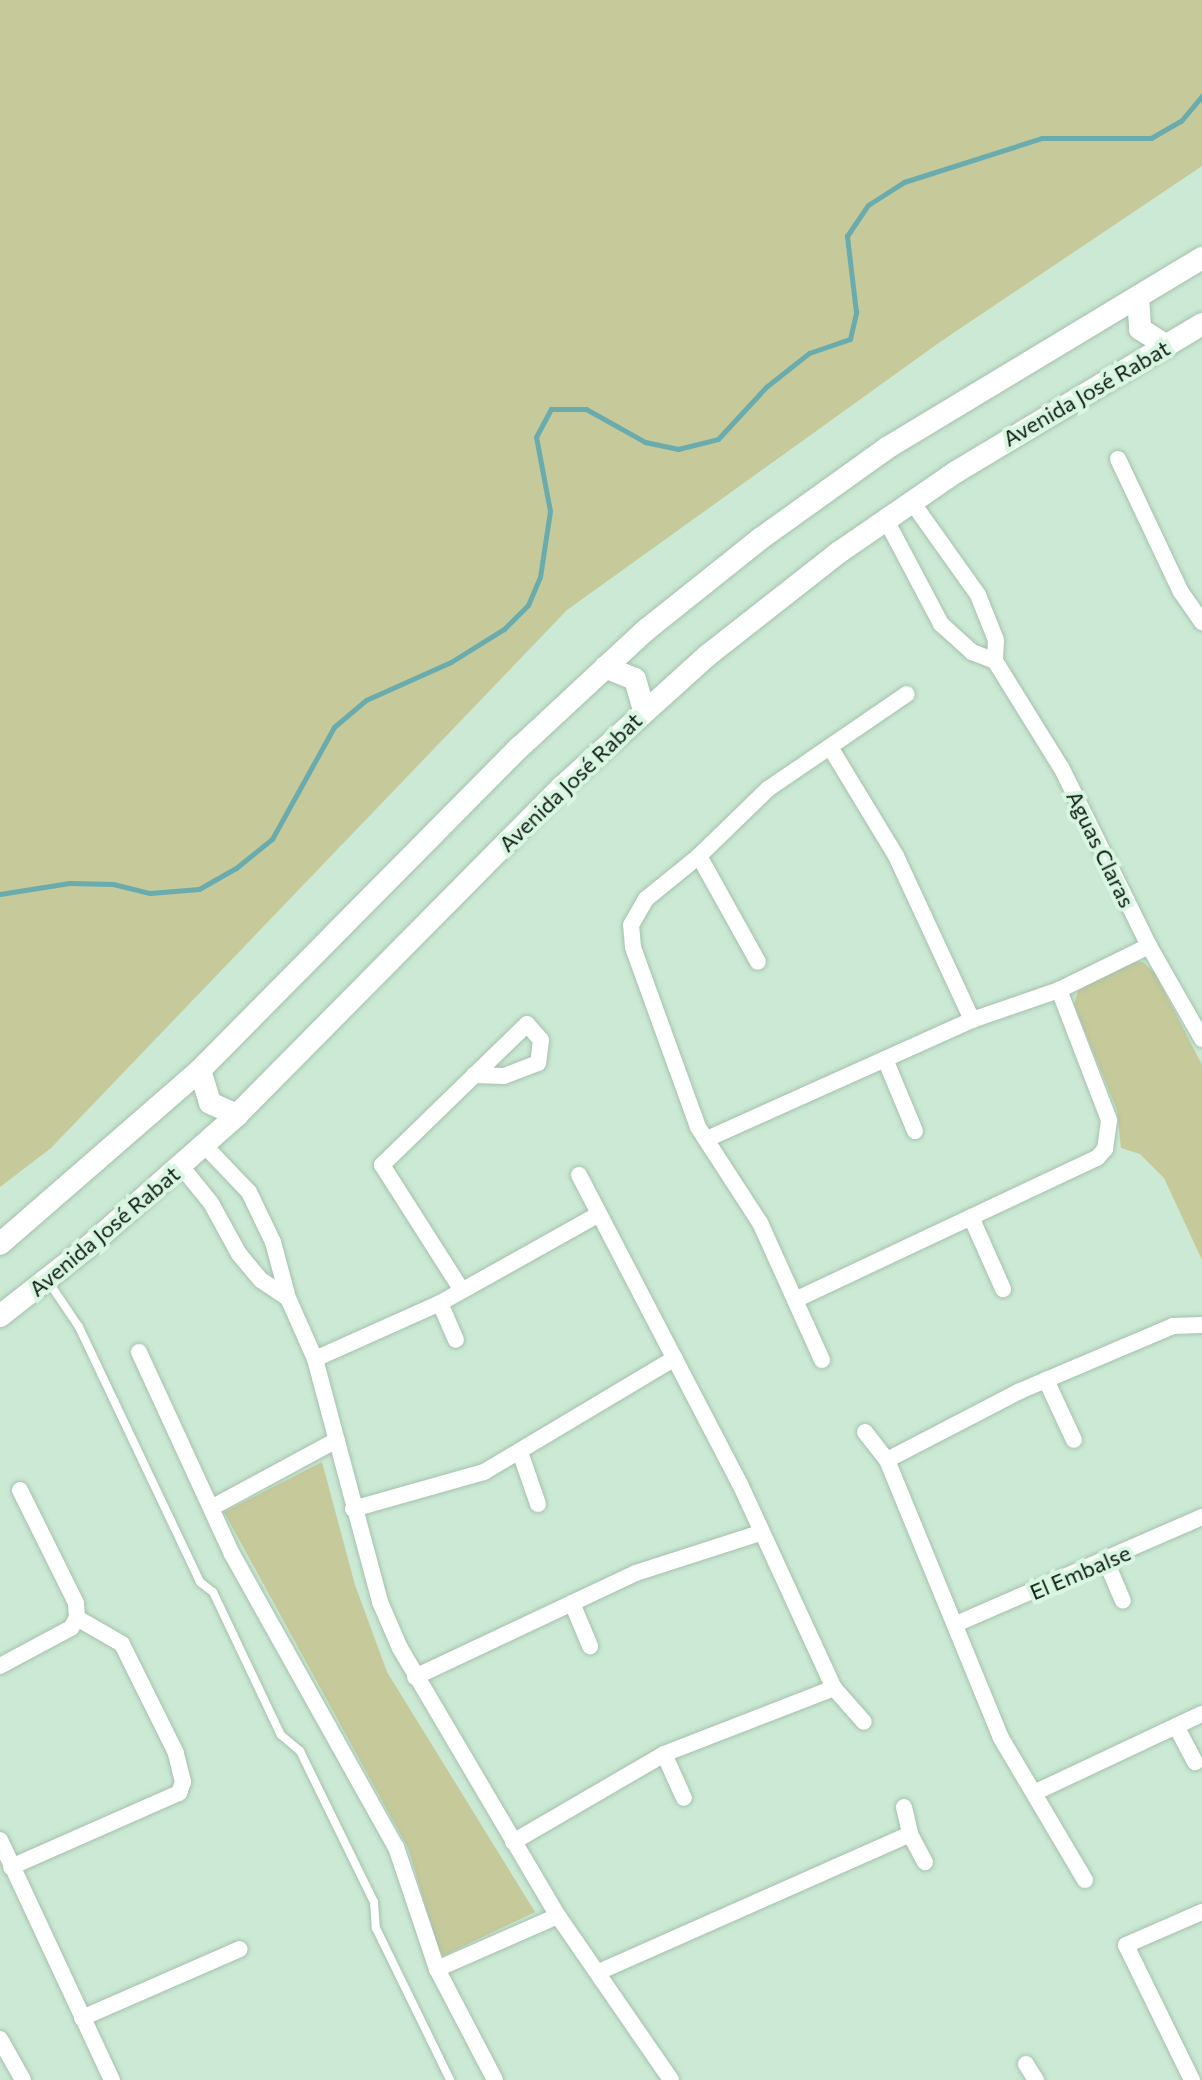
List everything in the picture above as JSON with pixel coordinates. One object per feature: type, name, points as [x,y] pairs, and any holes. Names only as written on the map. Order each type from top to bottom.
[{"type":"street","points":[[0,1244],[200,1070],[605,667],[760,539],[887,448],[1202,258]]},
{"type":"street","points":[[1138,297],[1140,329],[1167,346]]},
{"type":"street","name":"Avenida José Rabat","points":[[0,1316],[48,1280],[237,1115],[644,710],[810,574],[912,502],[1202,324]]},
{"type":"street","points":[[1118,459],[1181,592],[1202,622]]},
{"type":"street","name":"Aguas Claras","points":[[912,502],[978,595],[996,640],[995,661],[1062,769],[1149,946],[1202,1039]]},
{"type":"street","name":"Aguas Claras","points":[[886,520],[941,624],[972,652],[995,661]]},
{"type":"street","points":[[605,667],[635,679],[644,710]]},
{"type":"street","points":[[822,1360],[760,1223],[707,1139],[675,1072],[630,935],[646,899],[699,856],[768,789],[907,694]]},
{"type":"street","points":[[830,747],[896,856],[972,1020]]},
{"type":"street","points":[[699,856],[758,962]]},
{"type":"street","points":[[707,1139],[972,1020],[1059,990],[1149,946]]},
{"type":"street","points":[[795,1300],[1097,1158],[1105,1149],[1109,1120],[1059,990]]},
{"type":"street","points":[[885,1059],[915,1131]]},
{"type":"street","points":[[200,1070],[200,1085],[210,1103],[237,1115]]},
{"type":"street","points":[[461,1289],[382,1165],[474,1075]]},
{"type":"street","points":[[204,1145],[262,1214],[288,1298],[315,1359],[380,1602],[415,1677],[558,1916],[601,1971],[671,2080]]},
{"type":"street","points":[[181,1166],[211,1203],[239,1254],[261,1280],[288,1298]]},
{"type":"street","points":[[579,1175],[740,1484],[834,1688],[864,1722]]},
{"type":"street","points":[[315,1359],[440,1303],[599,1214]]},
{"type":"street","points":[[971,1217],[1003,1289]]},
{"type":"street","points":[[440,1303],[456,1340]]},
{"type":"street","points":[[887,1460],[1046,1380],[1173,1326],[1202,1325]]},
{"type":"street","points":[[139,1352],[211,1508],[342,1758],[396,1847],[437,1969],[495,2080]]},
{"type":"street","points":[[353,1509],[484,1472],[675,1358]]},
{"type":"street","points":[[1046,1380],[1074,1440]]},
{"type":"street","points":[[865,1432],[887,1460],[912,1532],[956,1624],[1001,1738],[1036,1792],[1085,1880]]},
{"type":"street","points":[[211,1508],[337,1440]]},
{"type":"street","points":[[520,1452],[538,1504]]},
{"type":"street","points":[[0,1666],[71,1628],[77,1618],[76,1603],[20,1490]]},
{"type":"street","name":"El Embalse","points":[[956,1624],[1202,1517]]},
{"type":"street","points":[[415,1677],[636,1573],[760,1533]]},
{"type":"street","points":[[1106,1561],[1123,1601]]},
{"type":"street","points":[[572,1603],[590,1646]]},
{"type":"street","points":[[11,1867],[179,1793],[183,1782],[176,1753],[122,1644],[77,1618]]},
{"type":"street","points":[[513,1842],[664,1754],[834,1688]]},
{"type":"street","points":[[1036,1792],[1202,1714]]},
{"type":"street","points":[[1176,1726],[1195,1762]]},
{"type":"street","points":[[664,1754],[684,1798]]},
{"type":"street","points":[[904,1807],[910,1834],[925,1862]]},
{"type":"street","points":[[601,1971],[910,1834]]},
{"type":"street","points":[[0,1840],[112,2080]]},
{"type":"street","points":[[1192,2080],[1126,1945],[1202,1912]]},
{"type":"street","points":[[437,1969],[558,1916]]},
{"type":"street","points":[[82,2018],[240,1949]]},
{"type":"street","points":[[0,2039],[23,2080]]},
{"type":"street","points":[[1026,2064],[1036,2080]]},
{"type":"lane","points":[[48,1280],[79,1327],[200,1582],[213,1592],[281,1735],[300,1751],[374,1902],[376,1928],[450,2080]]},
{"type":"green space","points":[[0,0],[1202,0],[1202,166],[940,342],[567,610],[51,1148],[0,1187]]},
{"type":"green space","points":[[1130,962],[1143,962],[1155,973],[1202,1065],[1202,1260],[1164,1178],[1140,1154],[1121,1148],[1117,1110],[1074,1005],[1078,990]]},
{"type":"green space","points":[[322,1462],[355,1585],[387,1672],[535,1912],[441,1957],[408,1848],[224,1512]]},
{"type":"waterway","points":[[0,894],[69,883],[113,884],[150,893],[199,889],[236,868],[272,839],[334,727],[366,700],[451,662],[504,629],[528,605],[540,577],[550,511],[536,437],[551,409],[586,409],[645,442],[678,449],[718,439],[766,387],[809,353],[850,339],[856,312],[847,236],[868,205],[904,182],[1042,138],[1151,138],[1181,121],[1202,96]]}]
